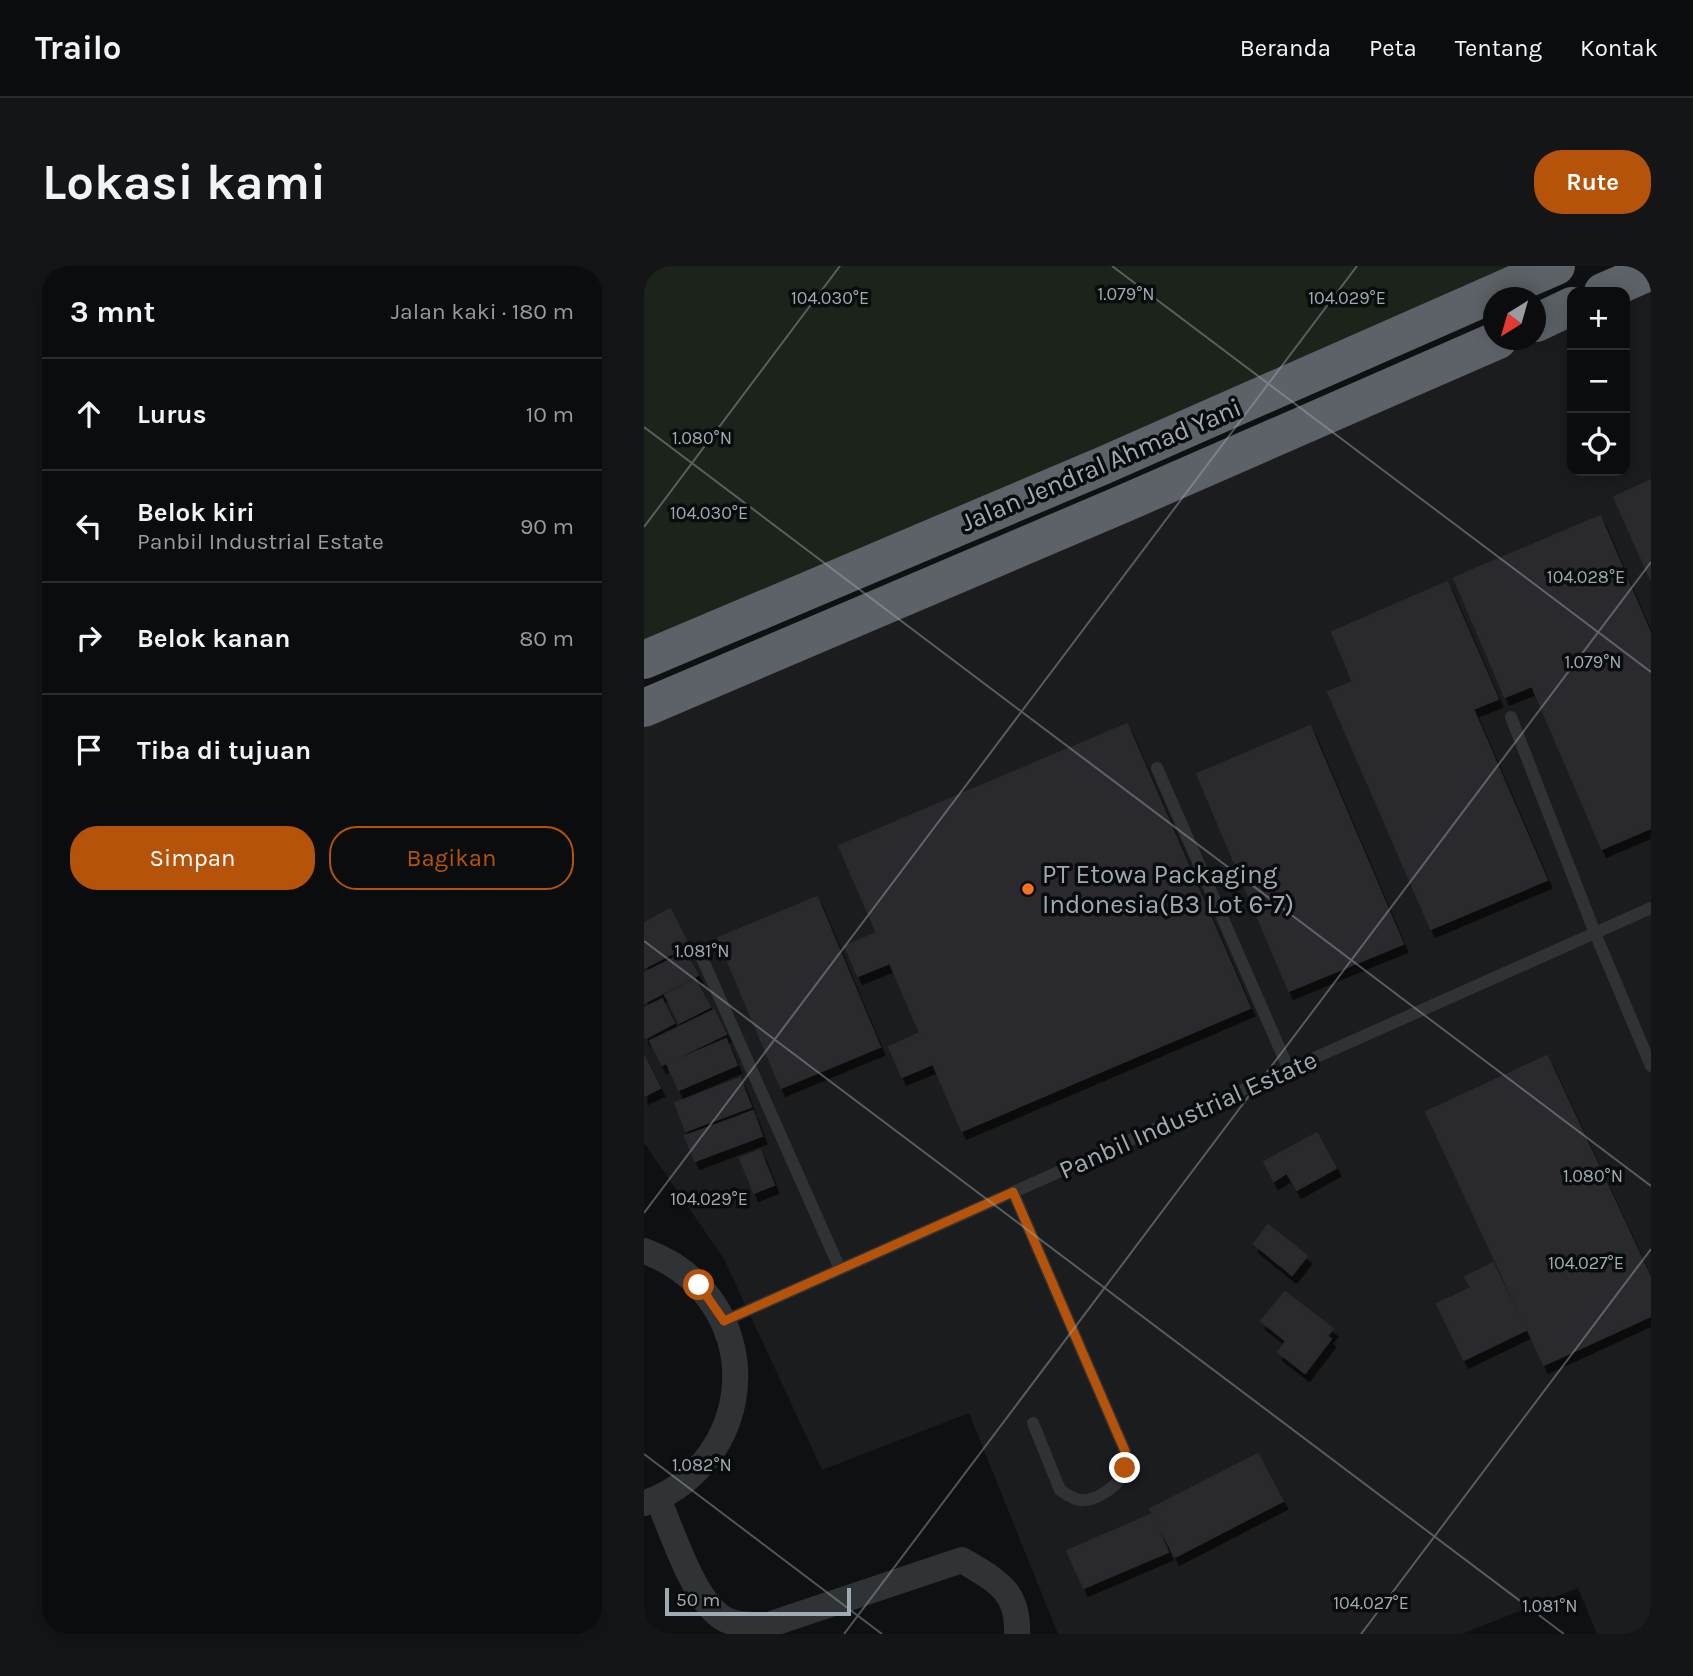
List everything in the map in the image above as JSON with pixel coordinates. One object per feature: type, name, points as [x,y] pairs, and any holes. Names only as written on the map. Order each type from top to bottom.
[{"type":"highway","name":"Jalan Jendral Ahmad Yani","points":[[644,660],[1102,466],[1556,266]]},
{"type":"highway","points":[[1614,287],[1651,271]]},
{"type":"highway","points":[[1546,318],[1567,308]]},
{"type":"highway","name":"Jalan Jendral Ahmad Yani","points":[[644,708],[1483,347]]},
{"type":"highway","points":[[1261,396],[1279,436]]},
{"type":"street","points":[[644,1251],[664,1258],[699,1285],[724,1321],[736,1361],[734,1403],[720,1443],[693,1475],[651,1501],[703,1601],[722,1618],[741,1624],[768,1625],[962,1560],[997,1581],[1008,1593],[1016,1610],[1017,1634]]},
{"type":"lane","points":[[1511,717],[1595,933],[1651,1066]]},
{"type":"lane","points":[[1157,768],[1289,1070]]},
{"type":"lane","name":"Panbil Industrial Estate","points":[[724,1321],[1651,908]]},
{"type":"lane","points":[[698,948],[840,1269]]},
{"type":"lane","points":[[1013,1192],[1125,1451],[1125,1468],[1121,1479],[1112,1487],[1082,1501],[1068,1495],[1060,1489],[1033,1423]]},
{"type":"shaded area","points":[[644,266],[1543,266],[1494,287],[1483,287],[1483,292],[644,652]]},
{"type":"shaded area","points":[[1651,291],[1651,1634],[1597,1634],[1578,1588],[1462,1634],[1058,1634],[969,1413],[822,1470],[724,1259],[644,1143],[644,715],[1513,350],[1546,350],[1546,336],[1567,327],[1567,476],[1630,476],[1630,300]]},
{"type":"building","points":[[1651,480],[1651,580],[1614,497]]},
{"type":"building","points":[[1600,516],[1651,635],[1651,828],[1602,849],[1532,686],[1505,697],[1454,578]]},
{"type":"building","points":[[1447,582],[1498,699],[1473,709],[1547,880],[1431,929],[1328,692],[1353,682],[1332,632]]},
{"type":"building","name":"PT Etowa Packaging Indonesia(B3 Lot 6-7)","points":[[1127,724],[1250,1008],[962,1131],[933,1064],[902,1077],[889,1047],[920,1033],[890,963],[858,976],[845,946],[877,933],[839,846]]},
{"type":"building","points":[[1310,726],[1403,944],[1289,991],[1197,774]]},
{"type":"building","points":[[817,897],[880,1047],[781,1088],[718,938]]},
{"type":"building","points":[[670,909],[689,945],[644,968],[644,923]]},
{"type":"building","points":[[685,952],[698,975],[644,1003],[644,973]]},
{"type":"building","points":[[695,979],[710,1007],[679,1023],[665,995]]},
{"type":"building","points":[[662,999],[674,1023],[646,1038],[644,1008]]},
{"type":"building","points":[[714,1010],[726,1034],[662,1065],[650,1041]]},
{"type":"building","points":[[726,1039],[737,1065],[679,1090],[667,1064]]},
{"type":"building","points":[[644,1056],[660,1088],[644,1096]]},
{"type":"building","points":[[1547,1056],[1651,1279],[1651,1316],[1544,1365],[1426,1112]]},
{"type":"building","points":[[740,1078],[751,1107],[686,1131],[675,1103]]},
{"type":"building","points":[[753,1111],[762,1136],[695,1161],[685,1136]]},
{"type":"building","points":[[1317,1133],[1336,1168],[1297,1190],[1287,1173],[1274,1181],[1264,1162]]},
{"type":"building","points":[[760,1150],[774,1185],[754,1193],[740,1158]]},
{"type":"building","points":[[1268,1225],[1307,1256],[1292,1275],[1254,1244]]},
{"type":"building","points":[[1493,1263],[1526,1330],[1464,1360],[1437,1304],[1471,1288],[1465,1277]]},
{"type":"building","points":[[1285,1292],[1333,1329],[1327,1336],[1331,1339],[1305,1373],[1278,1352],[1286,1341],[1261,1321]]},
{"type":"building","points":[[1258,1454],[1283,1501],[1175,1557],[1150,1509]]},
{"type":"building","points":[[1152,1514],[1168,1552],[1084,1588],[1067,1551]]},
{"type":"place","name":"PT Etowa Packaging Indonesia(B3 Lot 6-7)","points":[[1028,889]]},
{"type":"route","points":[[699,1285],[724,1321],[1013,1192],[1125,1451],[1125,1468]]}]
